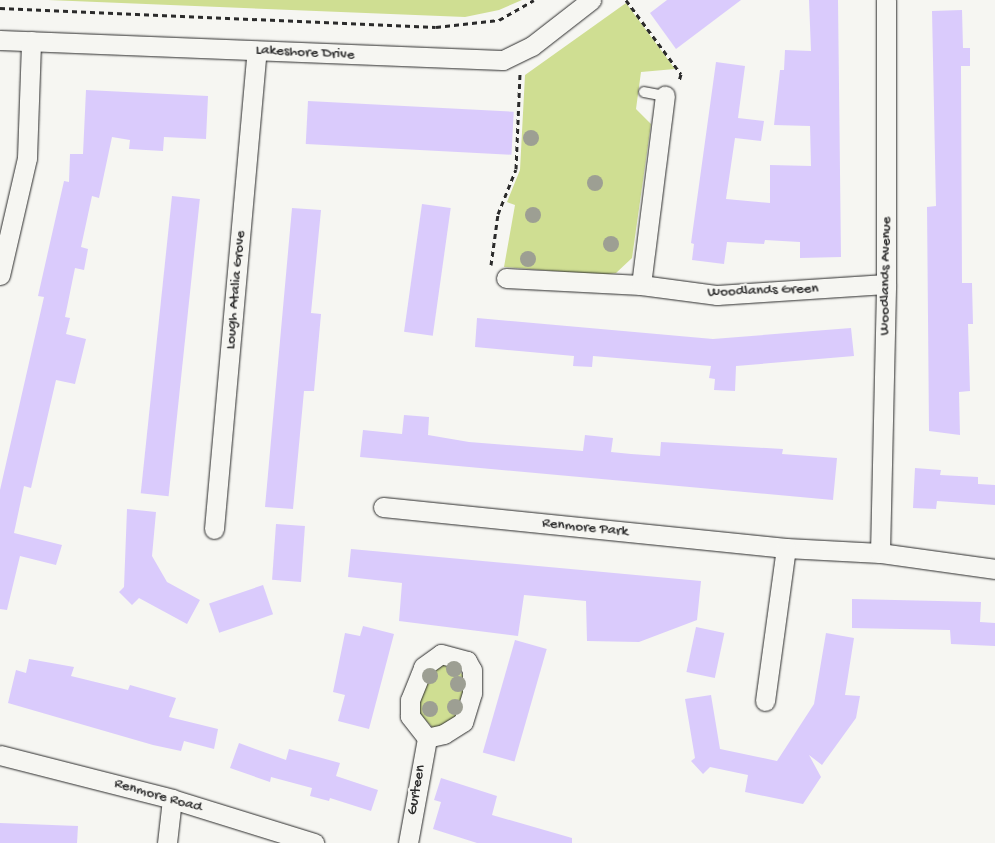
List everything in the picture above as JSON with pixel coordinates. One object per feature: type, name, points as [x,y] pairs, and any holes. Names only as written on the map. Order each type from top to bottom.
[{"type":"street","name":"Lakeshore Drive","points":[[0,40],[502,60],[532,46],[591,0]]},
{"type":"street","name":"Woodlands Avenue","points":[[880,552],[886,284],[886,0]]},
{"type":"street","points":[[0,275],[27,158],[31,41]]},
{"type":"street","name":"Lough Atalia Grove","points":[[214,529],[257,51]]},
{"type":"street","points":[[641,285],[665,96]]},
{"type":"street","name":"Woodlands Green","points":[[506,278],[641,285],[717,295],[886,284]]},
{"type":"street","name":"Renmore Park","points":[[383,507],[786,548],[880,552],[995,569]]},
{"type":"street","points":[[765,701],[786,548]]},
{"type":"street","name":"Gurteen","points":[[408,843],[427,738]]},
{"type":"street","name":"Renmore Road","points":[[0,755],[172,799],[314,843]]},
{"type":"street","points":[[167,843],[172,799]]},
{"type":"lane","points":[[644,92],[665,96]]},
{"type":"path","points":[[0,8],[436,27],[499,20],[534,0]]},
{"type":"path","points":[[626,0],[681,74],[677,84],[665,96]]},
{"type":"path","points":[[506,278],[490,264],[498,214],[516,169],[521,76],[517,53]]},
{"type":"green space","points":[[48,0],[522,0],[499,10],[465,17]]},
{"type":"green space","points":[[626,3],[675,69],[641,72],[636,109],[651,124],[632,258],[616,273],[601,275],[504,267],[515,205],[507,202],[520,170],[525,75]]},
{"type":"green space","points":[[441,662],[457,666],[466,681],[456,717],[434,729],[419,713],[417,705],[427,674]]},
{"type":"building","points":[[667,0],[741,0],[676,49],[650,13]]},
{"type":"building","points":[[809,0],[838,0],[841,257],[800,258],[800,242],[765,240],[764,244],[727,242],[724,264],[692,260],[694,244],[691,243],[716,62],[745,66],[738,118],[764,121],[761,141],[735,138],[726,199],[770,203],[770,165],[811,166],[810,126],[774,125],[780,70],[784,70],[785,50],[811,51]]},
{"type":"building","points":[[962,10],[963,48],[970,48],[970,66],[961,66],[962,283],[972,283],[973,324],[968,324],[970,391],[959,392],[960,435],[929,431],[927,207],[936,206],[932,11]]},
{"type":"building","points":[[86,90],[208,96],[206,139],[164,137],[163,151],[129,149],[130,140],[112,137],[99,198],[92,196],[81,247],[88,249],[84,270],[75,268],[65,317],[70,318],[66,334],[86,339],[75,384],[56,380],[31,488],[24,486],[14,533],[62,545],[56,565],[20,556],[7,610],[0,609],[0,490],[44,297],[38,296],[64,181],[69,182],[70,154],[83,154]]},
{"type":"building","points":[[308,101],[514,112],[511,155],[306,144]]},
{"type":"building","points":[[172,196],[200,199],[169,496],[141,493]]},
{"type":"building","points":[[422,204],[451,208],[433,336],[404,332]]},
{"type":"building","points":[[292,208],[321,210],[311,313],[321,314],[314,391],[304,391],[293,509],[265,507]]},
{"type":"building","points":[[477,318],[713,339],[851,328],[854,356],[736,366],[735,391],[714,390],[715,379],[709,378],[711,366],[593,356],[592,367],[573,366],[574,356],[475,347]]},
{"type":"building","points":[[404,415],[429,417],[428,435],[469,442],[583,451],[585,435],[613,438],[611,452],[631,454],[660,456],[661,442],[783,449],[782,454],[837,458],[833,500],[360,457],[363,430],[402,434]]},
{"type":"building","points":[[915,468],[941,470],[940,475],[978,477],[978,484],[995,485],[995,505],[937,501],[936,509],[913,508]]},
{"type":"building","points":[[127,509],[156,512],[152,556],[167,582],[200,600],[187,624],[139,598],[132,605],[119,592],[124,587]]},
{"type":"building","points":[[276,524],[305,526],[301,582],[272,580]]},
{"type":"building","points":[[351,549],[701,581],[697,620],[639,642],[587,641],[586,601],[524,595],[518,636],[399,621],[402,583],[348,577]]},
{"type":"building","points":[[263,585],[273,614],[219,633],[209,604]]},
{"type":"building","points":[[852,599],[981,602],[980,622],[995,623],[995,646],[951,644],[950,630],[852,628]]},
{"type":"building","points":[[363,626],[394,634],[369,729],[338,721],[345,695],[333,692],[345,633],[360,636]]},
{"type":"building","points":[[696,627],[724,633],[715,678],[686,672]]},
{"type":"building","points":[[826,633],[854,638],[845,695],[860,696],[856,718],[822,765],[809,755],[821,777],[803,804],[745,792],[748,775],[710,767],[703,774],[691,761],[695,758],[685,699],[711,695],[720,749],[777,761],[814,704]]},
{"type":"building","points":[[515,640],[547,649],[514,762],[483,752]]},
{"type":"building","points":[[29,659],[74,667],[71,676],[128,690],[130,685],[176,698],[169,717],[218,729],[214,749],[184,741],[181,751],[153,745],[8,703],[16,670],[26,673]]},
{"type":"building","points":[[239,743],[286,760],[289,749],[340,763],[336,776],[378,790],[371,811],[330,798],[329,801],[310,796],[312,788],[271,777],[270,782],[230,768]]},
{"type":"building","points":[[441,778],[497,796],[492,815],[572,838],[572,843],[477,843],[433,829],[441,802],[434,800]]},
{"type":"building","points":[[0,823],[78,826],[77,843],[0,843]]}]
